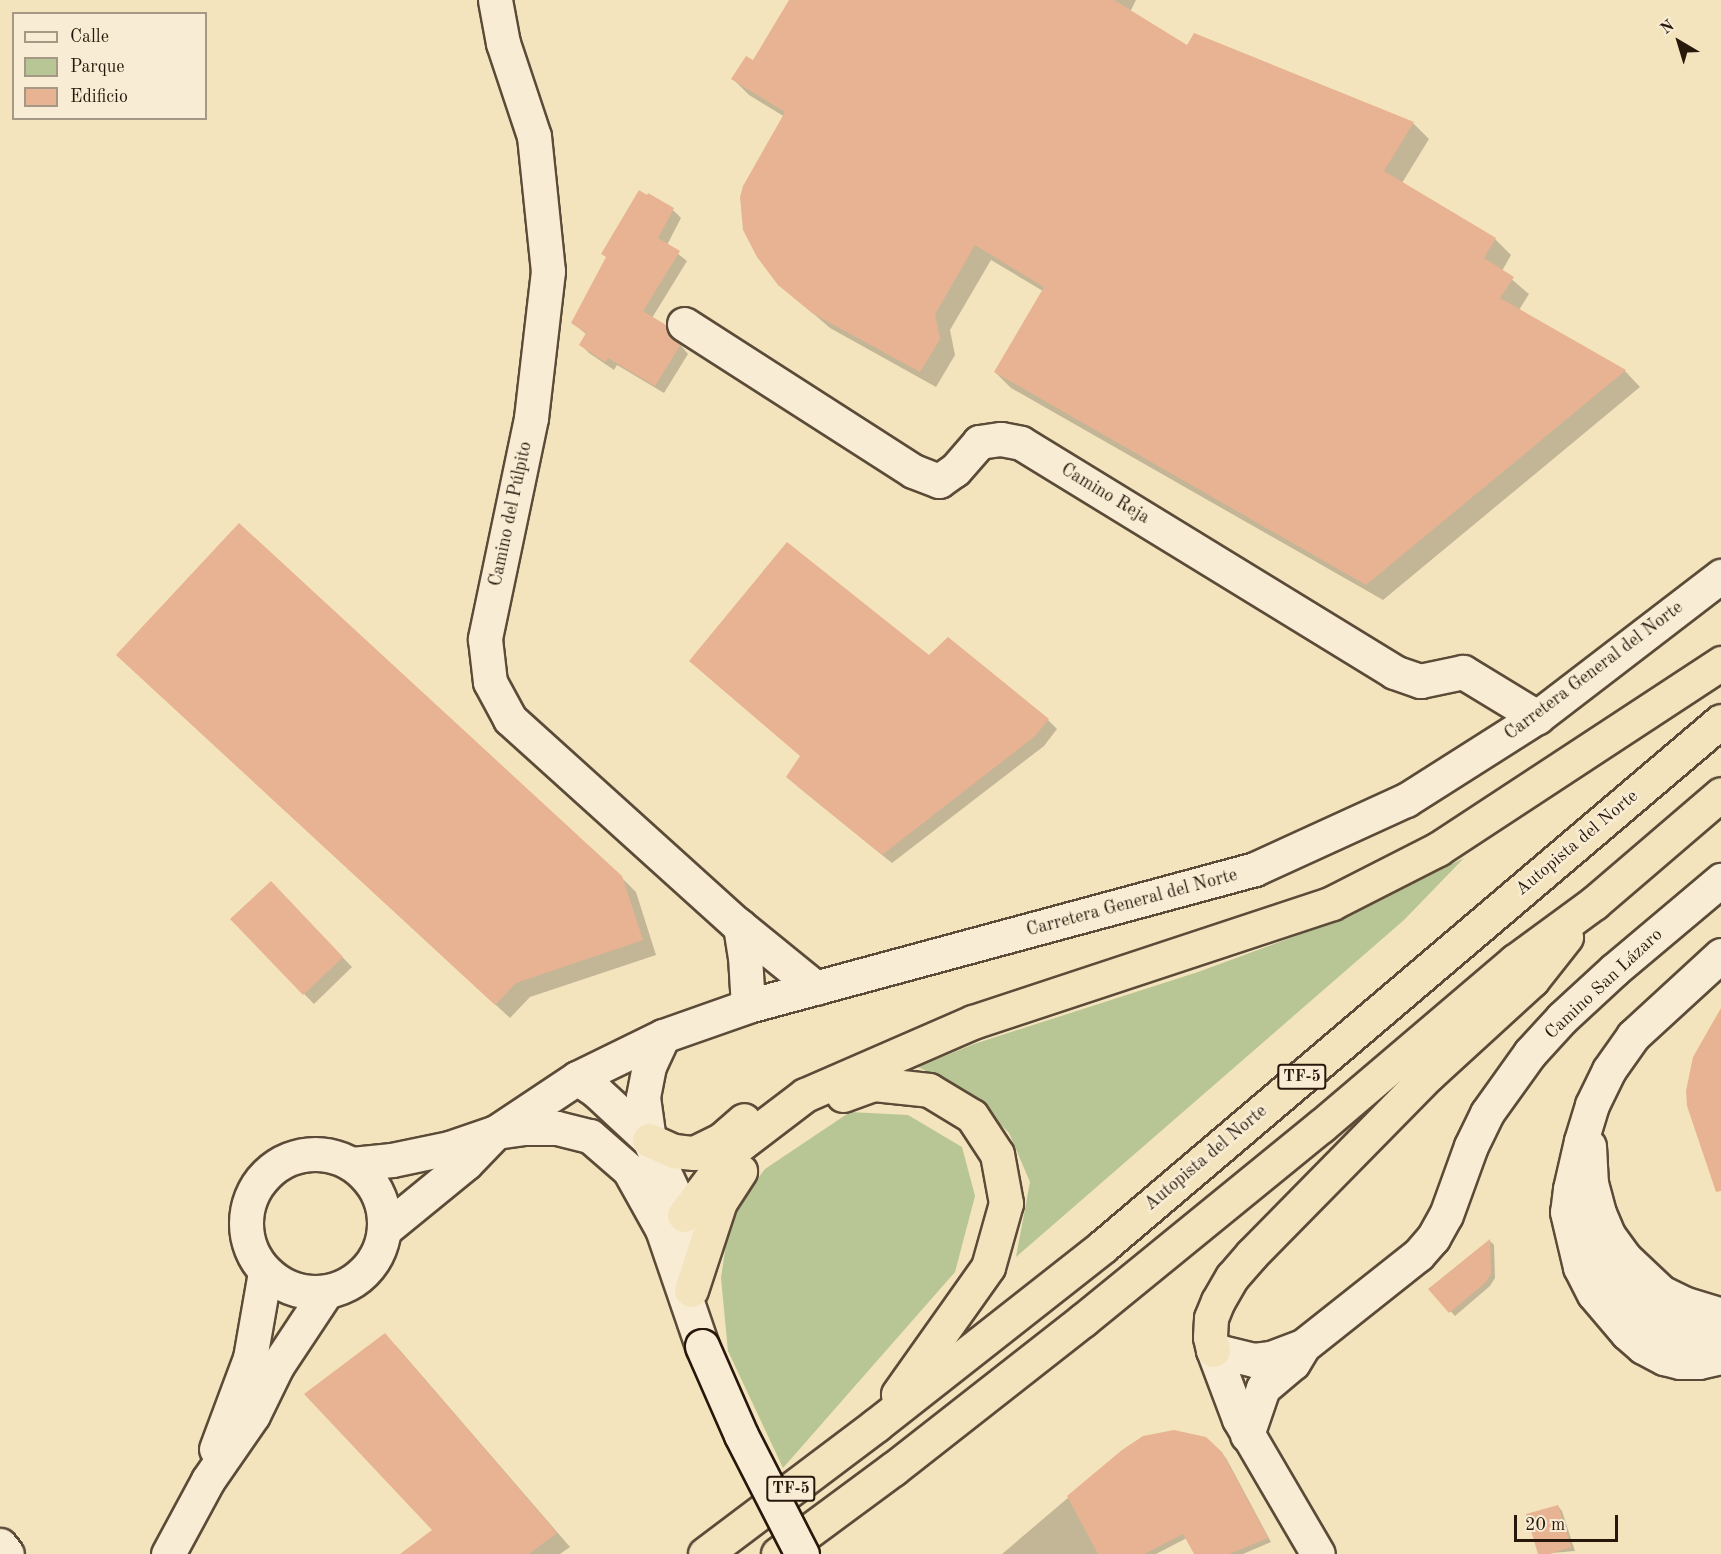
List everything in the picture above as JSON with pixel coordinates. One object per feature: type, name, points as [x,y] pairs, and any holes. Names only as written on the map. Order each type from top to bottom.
[{"type":"highway","points":[[684,1215],[734,1149],[805,1095],[973,1022],[1332,903],[1438,849],[1721,663]]},
{"type":"highway","name":"Autopista del Norte","points":[[705,1554],[876,1425],[1101,1247],[1721,721]]},
{"type":"highway","name":"TF-5","points":[[778,1554],[893,1469],[1083,1320],[1321,1126],[1515,961],[1594,903],[1721,794]]},
{"type":"highway","points":[[1213,1350],[1209,1337],[1211,1318],[1232,1277],[1428,1075],[1532,980],[1594,903]]},
{"type":"highway","points":[[649,1140],[674,1150],[694,1153],[721,1140],[753,1113],[813,1073],[848,1055],[933,1023],[973,1022]]},
{"type":"highway","points":[[696,1319],[720,1202],[734,1176],[780,1132],[828,1100],[874,1084],[929,1090],[972,1116],[997,1154],[1006,1203],[988,1267],[876,1425]]},
{"type":"main road","name":"Camino del Púlpito","points":[[495,0],[503,43],[534,136],[548,271],[531,418],[484,639],[490,682],[510,719],[740,926],[816,988]]},
{"type":"main road","name":"Camino Reja","points":[[684,324],[914,471],[939,481],[955,470],[979,442],[1001,440],[1021,443],[1394,672],[1420,681],[1462,672],[1537,717]]},
{"type":"main road","name":"Carretera General del Norte","points":[[384,1230],[465,1163],[496,1132],[577,1078],[663,1036],[748,1006],[1255,869],[1406,800],[1537,717],[1721,576]]},
{"type":"main road","name":"Camino San Lázaro","points":[[1213,1350],[1254,1360],[1271,1358],[1303,1346],[1400,1271],[1433,1238],[1446,1215],[1471,1146],[1487,1113],[1530,1053],[1562,1018],[1614,970],[1721,880]]},
{"type":"main road","points":[[740,926],[745,956],[748,1006]]},
{"type":"main road","points":[[1721,955],[1633,1036],[1609,1070],[1596,1097],[1581,1141],[1567,1212],[1580,1267],[1594,1294],[1627,1333],[1643,1347],[1664,1358],[1680,1362],[1699,1362],[1721,1357]]},
{"type":"main road","points":[[663,1036],[649,1066],[643,1097],[649,1140],[684,1215],[696,1319]]},
{"type":"main road","points":[[577,1078],[596,1091],[649,1140]]},
{"type":"main road","points":[[1596,1097],[1589,1138],[1591,1183],[1599,1213],[1609,1236],[1624,1257],[1661,1292],[1686,1304],[1721,1315]]},
{"type":"main road","points":[[496,1132],[557,1128],[590,1136],[629,1170],[673,1256],[741,1435],[801,1554]]},
{"type":"main road","name":"Carretera General del Norte","points":[[352,1164],[392,1160],[449,1148],[496,1132]]},
{"type":"main road","points":[[1581,1141],[1579,1187],[1582,1213],[1600,1263],[1636,1307],[1654,1320],[1680,1334],[1721,1341]]},
{"type":"main road","points":[[308,1155],[328,1155],[352,1164],[366,1176],[377,1192],[384,1210],[384,1230],[380,1249],[369,1267],[343,1287],[326,1292],[304,1292],[283,1285],[265,1272],[252,1252],[246,1229],[248,1205],[257,1186],[279,1165],[308,1155]]},
{"type":"main road","points":[[673,1256],[684,1215]]},
{"type":"main road","points":[[207,1480],[223,1425],[250,1358],[265,1272]]},
{"type":"main road","points":[[168,1554],[207,1480],[253,1415],[277,1366],[326,1292]]},
{"type":"main road","name":"Camino San Lázaro","points":[[1247,1435],[1263,1388],[1293,1364],[1303,1346]]},
{"type":"main road","points":[[1213,1350],[1228,1394],[1247,1435],[1318,1554]]},
{"type":"main road","points":[[0,1545],[7,1554]]},
{"type":"green space","points":[[1464,858],[1404,920],[1016,1257],[1030,1182],[1009,1133],[967,1091],[918,1067],[974,1044],[1198,972],[1339,920]]},
{"type":"green space","points":[[850,1112],[908,1115],[962,1147],[975,1196],[955,1272],[783,1468],[728,1351],[721,1278],[730,1216],[765,1169]]},
{"type":"building","points":[[789,0],[1114,0],[1187,45],[1194,33],[1414,122],[1384,171],[1496,238],[1484,258],[1514,277],[1500,298],[1626,370],[1366,585],[994,372],[1044,287],[975,245],[935,314],[940,339],[920,372],[812,313],[778,285],[757,257],[743,230],[740,197],[743,186],[785,112],[731,79],[746,56],[753,60]]},
{"type":"building","points":[[639,190],[674,208],[658,238],[680,251],[643,311],[666,325],[668,333],[681,344],[655,386],[608,358],[605,362],[579,345],[586,333],[571,323],[606,257],[601,254]]},
{"type":"building","points":[[239,523],[622,876],[643,940],[516,983],[495,1005],[116,655]]},
{"type":"building","points":[[787,542],[929,655],[948,637],[1049,719],[1035,736],[882,855],[786,777],[800,756],[689,661]]},
{"type":"building","points":[[271,881],[343,957],[303,995],[230,919]]},
{"type":"building","points":[[1721,1008],[1721,1191],[1716,1192],[1687,1106],[1686,1091],[1693,1057]]},
{"type":"building","points":[[1490,1239],[1491,1273],[1486,1282],[1449,1313],[1428,1289]]},
{"type":"building","points":[[385,1333],[557,1533],[529,1554],[400,1554],[432,1530],[304,1394]]},
{"type":"building","points":[[1174,1430],[1206,1437],[1222,1452],[1268,1538],[1229,1554],[1194,1554],[1183,1534],[1144,1554],[1098,1554],[1067,1496],[1122,1450],[1143,1436]]},
{"type":"building","points":[[1558,1505],[1571,1547],[1550,1554],[1538,1554],[1526,1514]]}]
